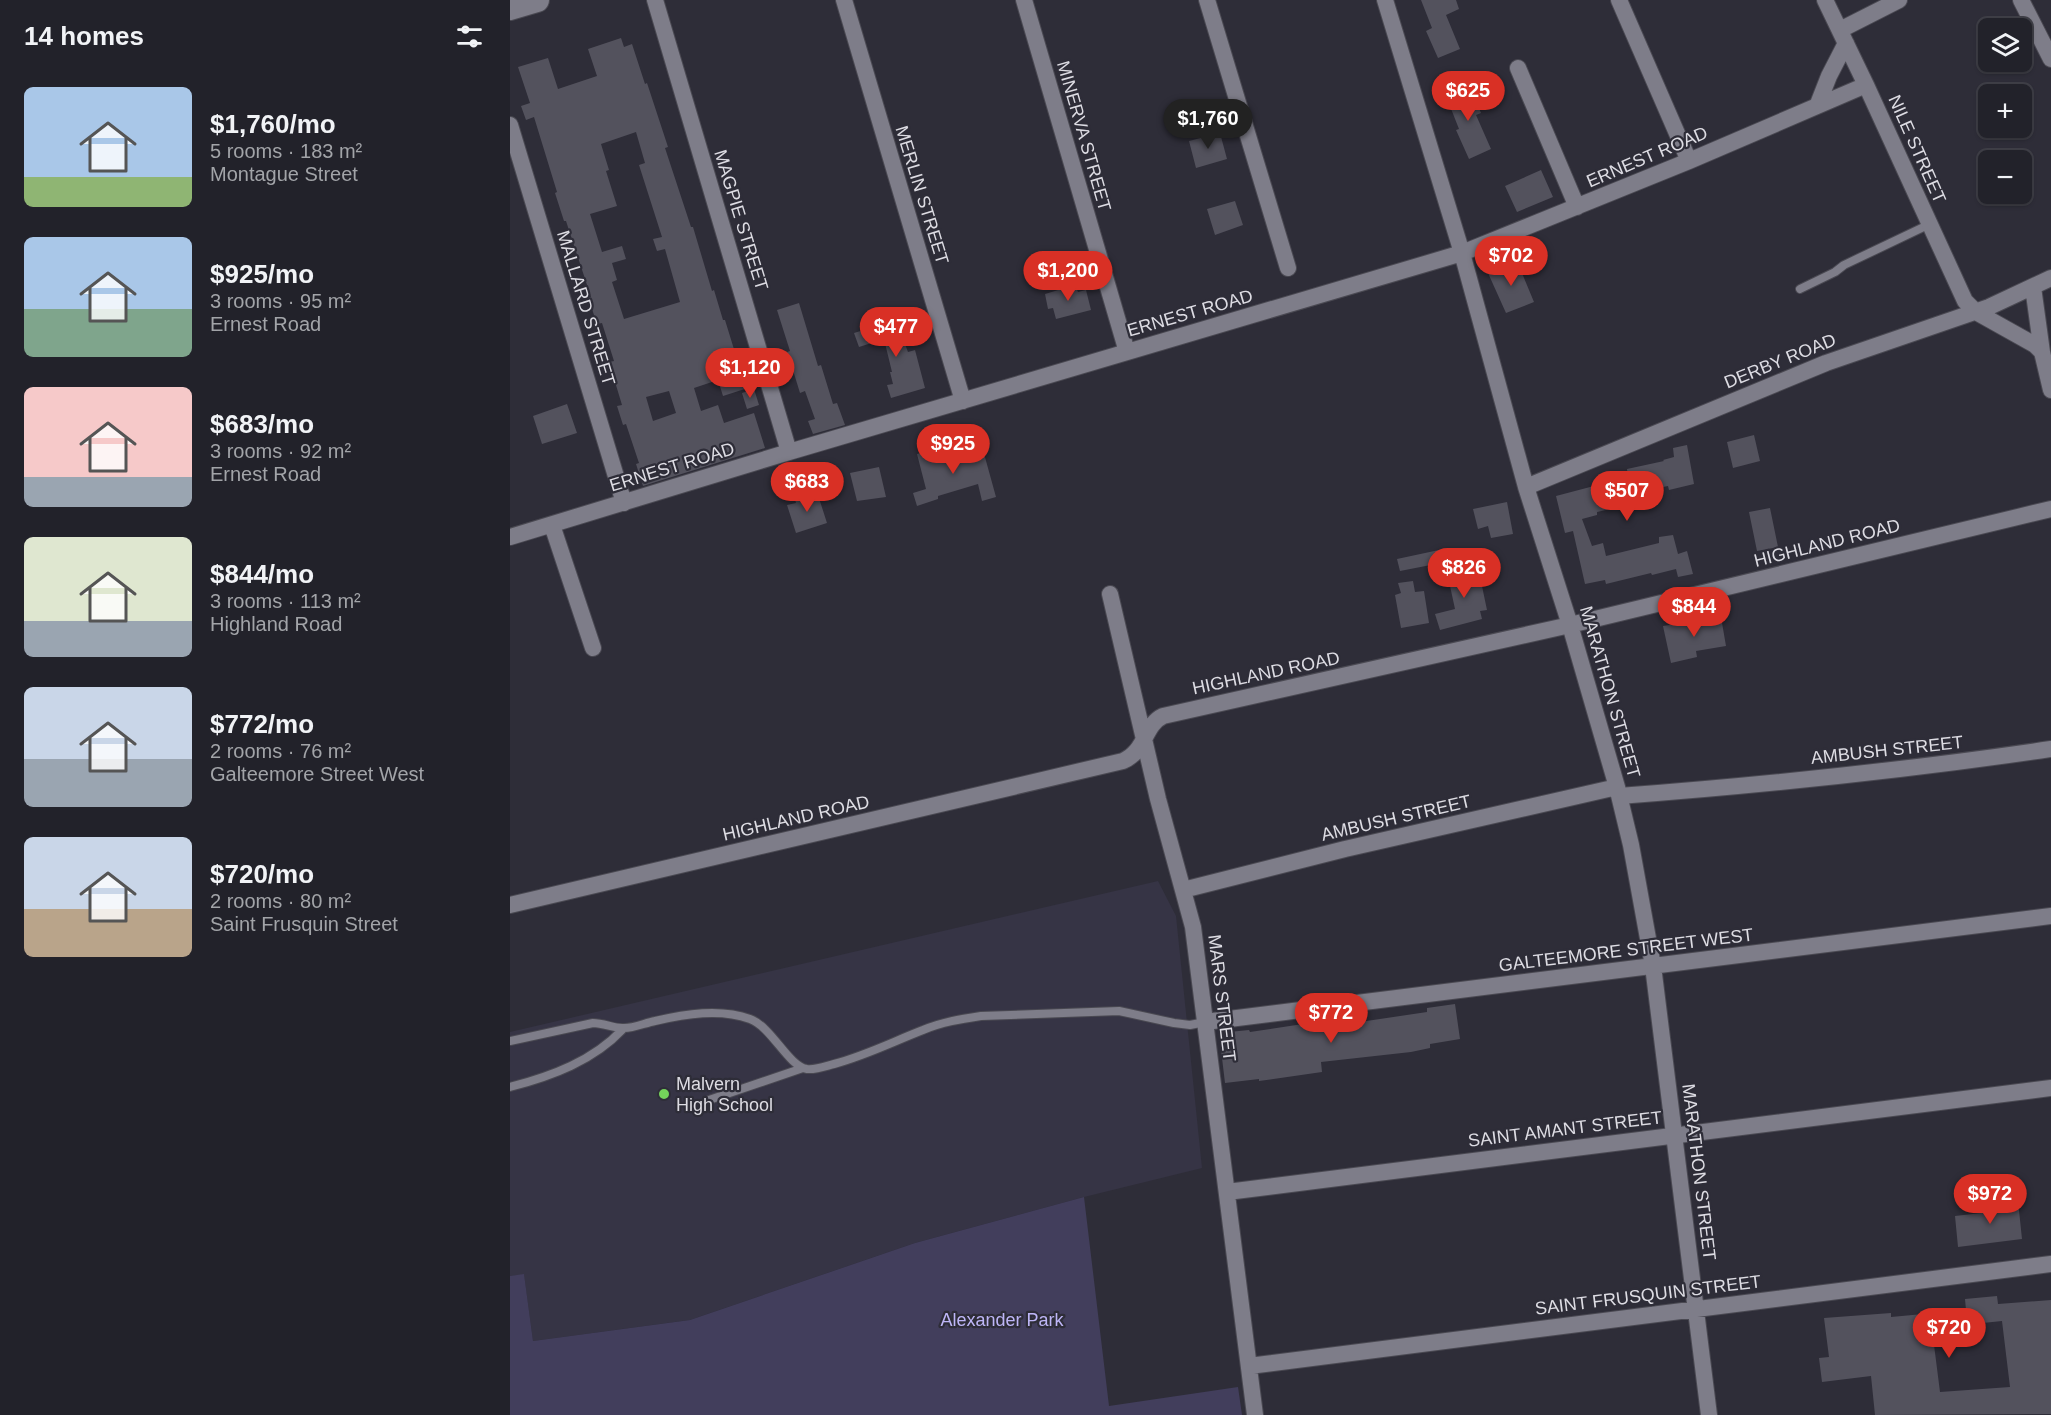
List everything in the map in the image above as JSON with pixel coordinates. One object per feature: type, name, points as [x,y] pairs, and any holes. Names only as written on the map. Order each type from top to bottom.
[{"type":"main road","points":[[510,8],[537,0]]},
{"type":"street","name":"MAGPIE STREET","points":[[655,0],[789,452]]},
{"type":"street","name":"MERLIN STREET","points":[[844,0],[963,401]]},
{"type":"street","name":"MINERVA STREET","points":[[1024,0],[1127,352]]},
{"type":"street","points":[[1207,0],[1288,268]]},
{"type":"street","name":"MARATHON STREET","points":[[1384,0],[1462,253],[1526,487],[1570,625],[1631,845],[1653,966],[1709,1415]]},
{"type":"street","points":[[1619,0],[1689,161]]},
{"type":"street","name":"NILE STREET","points":[[1825,0],[1965,301],[1976,312]]},
{"type":"street","points":[[1818,104],[1843,36],[1899,0]]},
{"type":"street","points":[[2021,0],[2051,59]]},
{"type":"street","points":[[1518,68],[1577,207]]},
{"type":"street","name":"ERNEST ROAD","points":[[510,537],[1462,253],[1689,161],[1866,85]]},
{"type":"street","name":"MALLARD STREET","points":[[510,125],[624,503]]},
{"type":"street","name":"DERBY ROAD","points":[[1526,487],[1826,363],[1976,312],[2051,278]]},
{"type":"street","points":[[2033,287],[2042,352],[2051,390]]},
{"type":"street","points":[[1976,312],[2035,345],[2042,352]]},
{"type":"street","name":"HIGHLAND ROAD","points":[[510,904],[1108,766],[1130,758],[1144,741],[1154,722],[1163,716],[1570,625],[2051,509]]},
{"type":"street","points":[[552,525],[593,648]]},
{"type":"street","name":"MARS STREET","points":[[1110,594],[1144,741],[1192,927],[1255,1415]]},
{"type":"street","name":"AMBUSH STREET","points":[[1184,890],[1345,849],[1618,792],[1727,788],[1977,760],[2051,749]]},
{"type":"street","name":"GALTEEMORE STREET WEST","points":[[1205,1022],[2051,916]]},
{"type":"street","name":"SAINT AMANT STREET","points":[[1227,1192],[2051,1088]]},
{"type":"street","name":"SAINT FRUSQUIN STREET","points":[[1249,1366],[2051,1264]]},
{"type":"lane","points":[[1800,289],[1930,224]]},
{"type":"lane","points":[[510,1041],[593,1023],[603,1023],[623,1029],[673,1017],[707,1013],[740,1016],[753,1020],[765,1028],[797,1065],[816,1069],[868,1054],[924,1029],[981,1016],[1119,1011],[1174,1023],[1190,1025],[1205,1022]]},
{"type":"lane","points":[[510,1087],[551,1075],[573,1065],[608,1044],[623,1029]]},
{"type":"lane","points":[[709,1100],[803,1068]]},
{"type":"shaded area","name":"Malvern High School","points":[[1158,881],[1176,916],[1202,1168],[915,1243],[690,1320],[533,1341],[524,1275],[510,1276],[510,1032]]},
{"type":"green space","name":"Alexander Park","points":[[1084,1197],[1109,1406],[1238,1387],[1242,1415],[510,1415],[510,1276],[524,1274],[533,1341],[690,1320],[915,1243]]},
{"type":"building","points":[[1421,0],[1456,0],[1459,9],[1446,15],[1460,49],[1438,58],[1426,31],[1432,28]]},
{"type":"building","points":[[621,38],[624,47],[632,44],[668,147],[665,148],[691,227],[693,227],[712,291],[714,290],[737,359],[741,358],[751,387],[723,396],[718,380],[694,388],[701,411],[718,405],[724,423],[754,413],[765,448],[643,486],[636,464],[639,463],[626,424],[623,425],[617,406],[622,405],[609,362],[614,361],[602,323],[597,324],[588,297],[591,297],[555,193],[557,192],[534,117],[526,120],[521,106],[530,103],[518,67],[548,58],[558,89],[597,76],[588,49]],"holes":[[[636,132],[645,163],[639,165],[662,237],[653,239],[657,251],[665,249],[680,302],[624,319],[612,282],[617,280],[612,263],[626,259],[622,246],[602,252],[590,214],[617,206],[606,171],[609,170],[601,144]],[[669,391],[676,413],[653,421],[646,397]]]},
{"type":"building","points":[[1470,86],[1481,113],[1476,115],[1491,149],[1469,159],[1456,130],[1459,129],[1446,96]]},
{"type":"building","points":[[1220,133],[1227,159],[1196,168],[1189,141]]},
{"type":"building","points":[[1541,170],[1553,197],[1517,212],[1505,186]]},
{"type":"building","points":[[1235,201],[1243,225],[1215,235],[1207,209]]},
{"type":"building","points":[[1517,261],[1534,302],[1506,313],[1488,273]]},
{"type":"building","points":[[1075,285],[1078,292],[1086,290],[1091,310],[1056,319],[1053,308],[1048,309],[1045,294]]},
{"type":"building","points":[[799,303],[818,366],[821,365],[833,404],[837,403],[845,425],[813,434],[808,421],[815,419],[805,391],[800,393],[792,367],[787,369],[782,354],[790,351],[777,310]]},
{"type":"building","points":[[896,320],[908,352],[915,350],[925,388],[891,398],[887,385],[893,384],[890,372],[892,372],[884,339],[859,347],[854,333]]},
{"type":"building","points":[[754,389],[759,405],[747,409],[742,393]]},
{"type":"building","points":[[567,404],[577,433],[542,444],[533,416]]},
{"type":"building","points":[[1754,435],[1760,461],[1733,468],[1727,442]]},
{"type":"building","points":[[1687,445],[1694,484],[1669,490],[1668,486],[1643,491],[1646,501],[1597,512],[1597,515],[1582,519],[1592,546],[1603,543],[1606,556],[1659,543],[1659,537],[1673,535],[1678,554],[1687,551],[1693,574],[1678,577],[1676,569],[1606,584],[1605,580],[1585,584],[1573,531],[1565,533],[1556,496],[1628,477],[1627,469],[1674,457],[1673,448]]},
{"type":"building","points":[[945,447],[949,460],[983,450],[996,497],[982,501],[978,484],[938,496],[938,499],[917,506],[913,493],[926,489],[917,454]]},
{"type":"building","points":[[879,467],[886,497],[857,501],[850,473]]},
{"type":"building","points":[[807,492],[809,498],[818,495],[827,523],[796,533],[787,505],[796,503],[794,496]]},
{"type":"building","points":[[1507,502],[1513,534],[1491,538],[1488,526],[1478,529],[1473,509]]},
{"type":"building","points":[[1770,508],[1778,547],[1757,551],[1749,512]]},
{"type":"building","points":[[1439,550],[1441,563],[1400,571],[1397,559]]},
{"type":"building","points":[[1478,567],[1487,610],[1480,611],[1482,619],[1440,630],[1435,614],[1455,609],[1447,572]]},
{"type":"building","points":[[1413,581],[1415,592],[1424,591],[1429,623],[1401,628],[1395,595],[1401,593],[1398,583]]},
{"type":"building","points":[[1721,617],[1726,646],[1696,651],[1697,657],[1671,663],[1663,626]]},
{"type":"building","points":[[1455,1004],[1460,1039],[1430,1044],[1430,1048],[1411,1052],[1321,1062],[1322,1072],[1259,1081],[1259,1079],[1225,1083],[1219,1033],[1249,1030],[1250,1032],[1316,1022],[1317,1026],[1353,1023],[1427,1012],[1427,1008]]},
{"type":"building","points":[[2018,1201],[2022,1239],[1958,1247],[1955,1216],[1990,1212],[1989,1204]]},
{"type":"building","points":[[1997,1296],[1998,1304],[2051,1300],[2051,1414],[1875,1415],[1871,1376],[1822,1382],[1819,1358],[1829,1357],[1824,1318],[1891,1313],[1891,1317],[1966,1310],[1965,1299]],"holes":[[[2002,1321],[2010,1387],[1940,1392],[1933,1337],[1965,1334],[1964,1325]]]},
{"type":"place","name":"Malvern High School","points":[[664,1094]]}]
